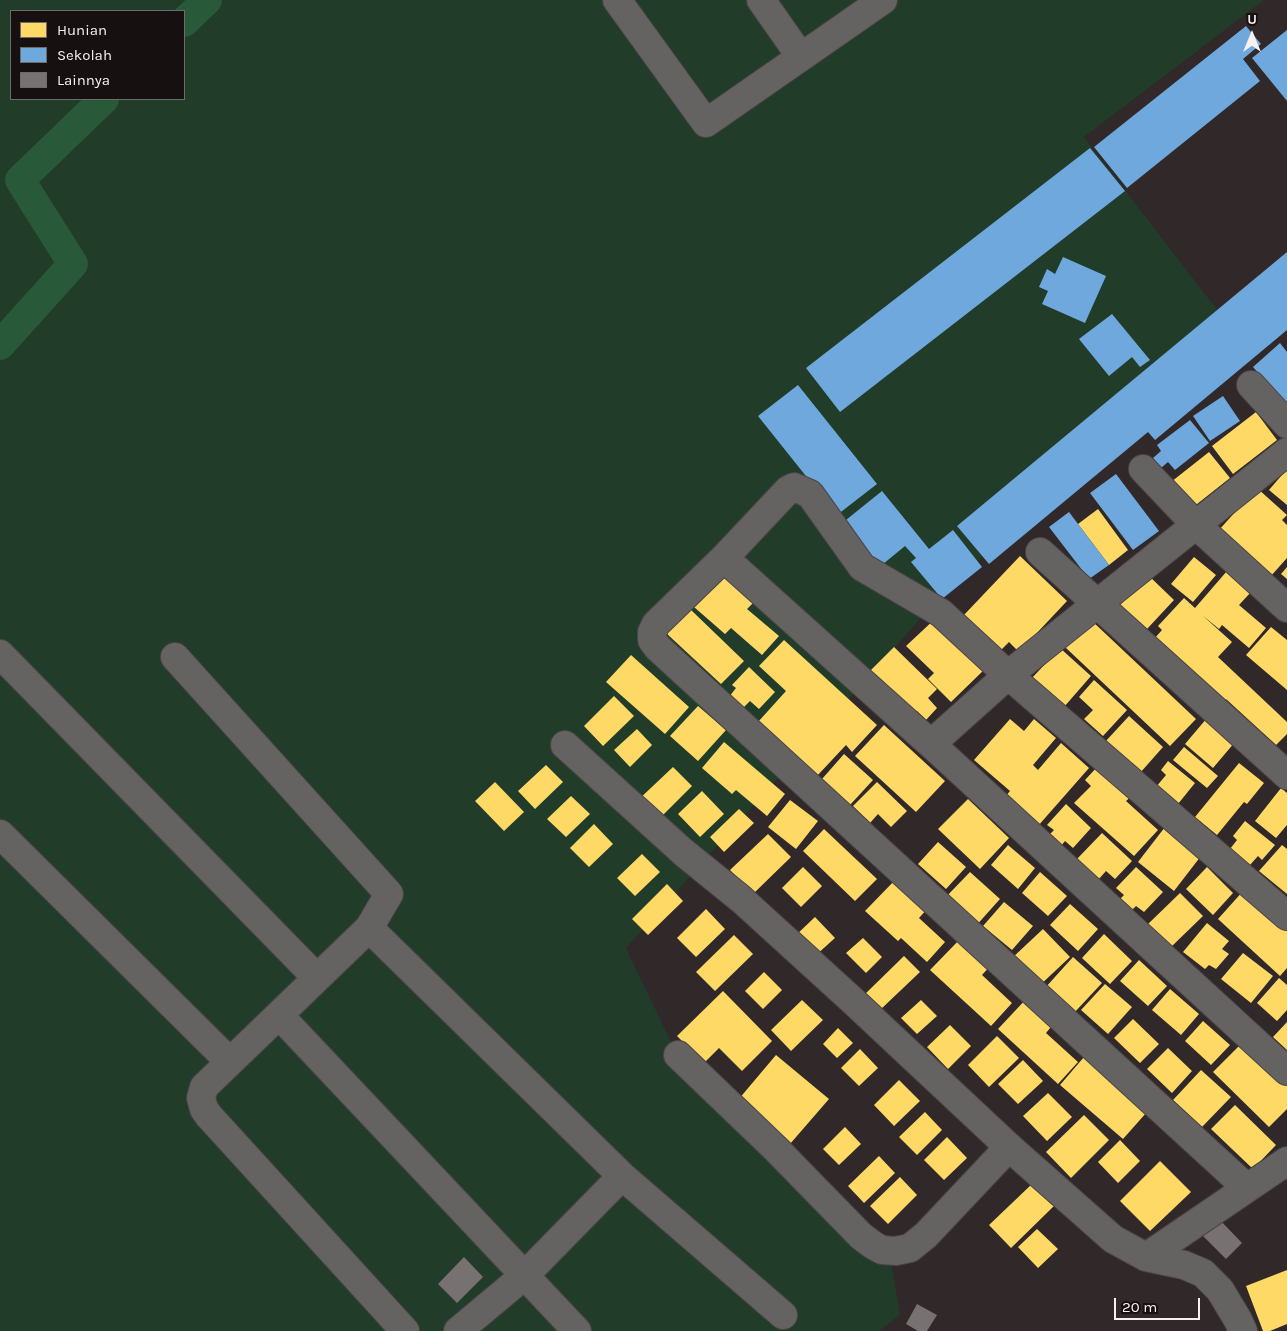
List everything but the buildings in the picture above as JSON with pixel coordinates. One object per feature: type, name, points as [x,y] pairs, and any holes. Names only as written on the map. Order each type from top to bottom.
[{"type":"street","points":[[617,0],[706,123],[883,0]]},
{"type":"street","points":[[761,0],[801,57]]},
{"type":"street","points":[[1251,384],[1287,424]]},
{"type":"street","points":[[931,744],[1008,676],[1287,452]]},
{"type":"street","points":[[1143,469],[1196,525],[1287,608]]},
{"type":"street","points":[[1247,1188],[658,648],[652,640],[652,632],[656,624],[724,558],[788,490],[794,487],[803,490],[810,494],[862,567],[941,613],[1008,676],[1287,916]]},
{"type":"street","points":[[1040,552],[1287,775]]},
{"type":"street","points":[[724,558],[931,744],[1287,1071]]},
{"type":"street","points":[[0,654],[317,978]]},
{"type":"street","points":[[175,657],[390,894],[369,928],[204,1087],[201,1098],[204,1109],[405,1331]]},
{"type":"street","points":[[565,744],[683,852],[741,899],[1010,1147],[1113,1239],[1146,1257],[1184,1265],[1203,1273],[1220,1290],[1243,1331]]},
{"type":"street","points":[[0,834],[230,1062]]},
{"type":"street","points":[[369,928],[622,1176],[782,1315]]},
{"type":"street","points":[[279,1015],[577,1331]]},
{"type":"street","points":[[678,1055],[777,1150],[861,1236],[882,1250],[896,1251],[910,1248],[926,1235],[1010,1147]]},
{"type":"street","points":[[1146,1257],[1287,1161]]},
{"type":"street","points":[[458,1331],[525,1275],[622,1176]]},
{"type":"green space","points":[[0,0],[1264,0],[1084,137],[1228,324],[939,598],[626,948],[684,1069],[889,1248],[900,1315],[879,1331],[0,1331]]},
{"type":"waterway","points":[[185,21],[207,0]]},
{"type":"waterway","points":[[0,345],[73,264],[20,180],[103,100]]}]
